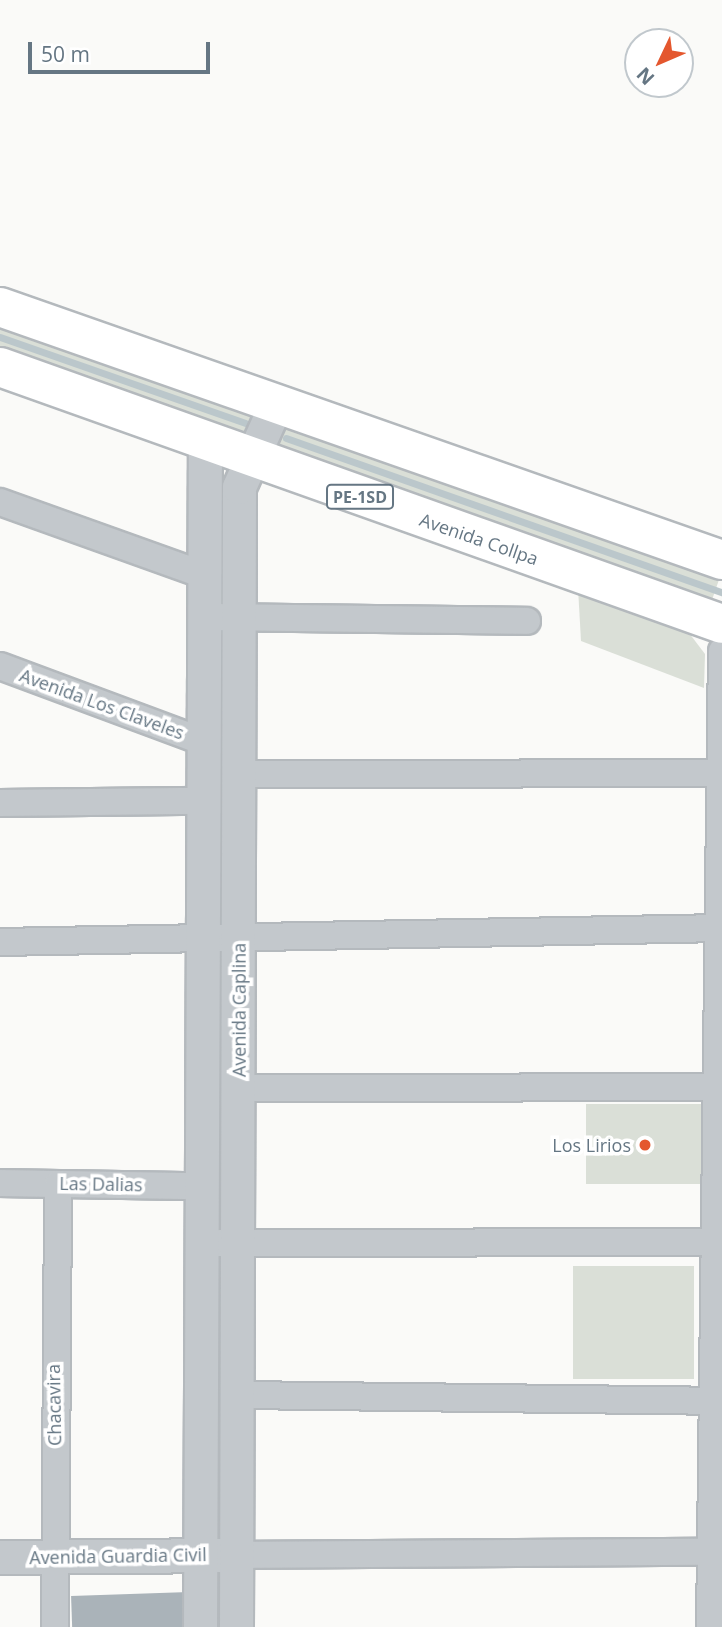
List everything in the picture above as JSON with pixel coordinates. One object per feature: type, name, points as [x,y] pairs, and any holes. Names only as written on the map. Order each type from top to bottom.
[{"type":"highway","points":[[0,307],[722,560]]},
{"type":"highway","name":"Avenida Collpa","points":[[0,367],[722,624]]},
{"type":"street","name":"Avenida Caplina","points":[[236,1627],[241,619],[239,487],[254,459],[277,402]]},
{"type":"street","name":"Avenida Caplina","points":[[200,1627],[205,442]]},
{"type":"street","points":[[0,502],[204,575]]},
{"type":"street","points":[[204,617],[527,621]]},
{"type":"street","points":[[710,1627],[716,1552],[719,928],[716,772],[722,651]]},
{"type":"street","name":"Avenida Los Claveles","points":[[0,666],[204,742]]},
{"type":"street","points":[[240,774],[716,772]]},
{"type":"street","points":[[0,803],[204,801]]},
{"type":"street","points":[[0,942],[203,937],[240,933],[719,928]]},
{"type":"street","points":[[239,1088],[718,1087]]},
{"type":"street","name":"Las Dalias","points":[[0,1183],[202,1186]]},
{"type":"street","name":"Chacavira","points":[[55,1627],[58,1184]]},
{"type":"street","points":[[201,1244],[718,1242]]},
{"type":"street","points":[[238,1395],[717,1401]]},
{"type":"street","points":[[237,1555],[716,1552]]},
{"type":"street","name":"Avenida Guardia Civil","points":[[0,1557],[237,1555]]},
{"type":"shaded area","points":[[0,314],[269,412],[254,451],[0,359]]},
{"type":"shaded area","points":[[280,414],[722,566],[711,604],[267,451]]},
{"type":"shaded area","points":[[578,588],[686,629],[705,654],[704,688],[581,641]]},
{"type":"shaded area","name":"Los Lirios","points":[[586,1104],[705,1104],[705,1184],[586,1184]]},
{"type":"shaded area","points":[[223,1261],[221,1535],[214,1530],[217,1271]]},
{"type":"shaded area","points":[[573,1266],[694,1266],[694,1379],[573,1379]]},
{"type":"building","points":[[189,1592],[190,1627],[72,1627],[71,1596]]},
{"type":"waterway","points":[[0,337],[245,423]]},
{"type":"waterway","points":[[286,438],[722,592]]},
{"type":"place","name":"Los Lirios","points":[[645,1145]]}]
